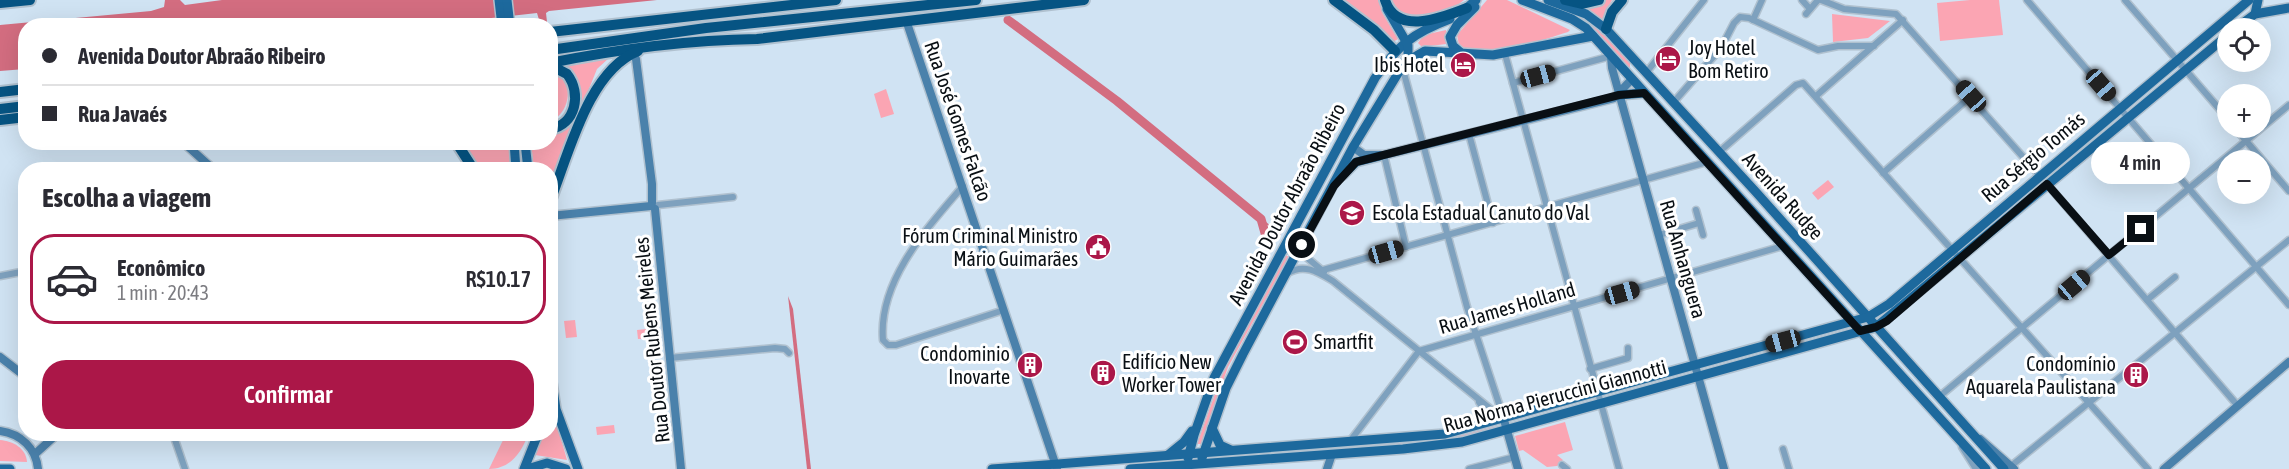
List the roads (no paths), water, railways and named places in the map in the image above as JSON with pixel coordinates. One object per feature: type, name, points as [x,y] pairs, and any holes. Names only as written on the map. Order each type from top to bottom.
[{"type":"highway","points":[[0,3],[30,0]]},
{"type":"highway","points":[[558,32],[836,0]]},
{"type":"highway","points":[[558,49],[706,28],[976,0]]},
{"type":"highway","points":[[558,62],[602,53],[649,47],[757,39],[906,23],[1084,0]]},
{"type":"highway","points":[[1334,0],[1374,30],[1395,51]]},
{"type":"highway","points":[[1565,0],[1582,4],[1599,0]]},
{"type":"highway","points":[[1606,29],[1612,12],[1622,0]]},
{"type":"highway","points":[[1385,1],[1395,17],[1407,21],[1446,16],[1467,8]]},
{"type":"highway","points":[[558,181],[597,86],[610,69],[632,54],[649,47]]},
{"type":"highway","points":[[558,69],[567,74],[576,95],[574,109],[568,120],[558,125]]},
{"type":"highway","points":[[0,92],[18,90]]},
{"type":"highway","points":[[0,109],[18,107]]},
{"type":"highway","points":[[0,120],[18,118]]},
{"type":"main road","points":[[499,0],[501,18]]},
{"type":"main road","points":[[507,0],[509,18]]},
{"type":"main road","points":[[1462,54],[1453,46],[1450,37],[1478,0]]},
{"type":"main road","name":"Avenida Doutor Abraão Ribeiro","points":[[1187,467],[1200,416],[1230,346],[1375,78],[1395,51],[1406,41],[1478,0]]},
{"type":"main road","name":"Avenida Rudge","points":[[1522,0],[1572,19],[1593,36],[1986,469]]},
{"type":"main road","name":"Avenida Rudge","points":[[1548,0],[1586,14],[1606,29],[1976,437],[2009,468]]},
{"type":"main road","name":"Rua Sérgio Tomás","points":[[1868,318],[1889,304],[2249,0]]},
{"type":"main road","points":[[2255,14],[2258,0]]},
{"type":"main road","points":[[1385,1],[1388,14],[1406,41],[1409,52],[1402,65]]},
{"type":"main road","points":[[2250,18],[2255,14],[2289,8]]},
{"type":"main road","points":[[1402,65],[1425,51],[1505,54],[1593,36]]},
{"type":"main road","name":"Rua Sérgio Tomás","points":[[1876,327],[2217,44]]},
{"type":"main road","points":[[1632,79],[1635,61]]},
{"type":"main road","name":"Avenida Doutor Abraão Ribeiro","points":[[1200,466],[1226,388],[1353,147],[1402,65]]},
{"type":"main road","points":[[1619,95],[1644,93]]},
{"type":"main road","points":[[1353,147],[1349,136],[1356,113]]},
{"type":"main road","points":[[1334,186],[1351,165],[1382,156]]},
{"type":"main road","name":"Rua Norma Pieruccini Giannotti","points":[[992,469],[1056,467],[1203,452],[1434,436],[1479,427],[1868,318]]},
{"type":"main road","name":"Rua Norma Pieruccini Giannotti","points":[[1130,469],[1200,466],[1234,461],[1450,444],[1876,327]]},
{"type":"main road","points":[[558,414],[578,469]]},
{"type":"main road","points":[[1167,455],[1188,439],[1200,416]]},
{"type":"main road","points":[[1212,428],[1220,445],[1233,450]]},
{"type":"main road","points":[[525,469],[535,441]]},
{"type":"main road","points":[[1222,469],[1234,461]]},
{"type":"main road","points":[[525,469],[547,463],[566,469]]},
{"type":"main road","points":[[0,469],[10,469]]},
{"type":"street","points":[[1646,73],[1704,0]]},
{"type":"street","points":[[1753,20],[1762,0]]},
{"type":"street","points":[[1802,0],[1808,11],[1820,0],[1844,9],[1893,13],[1903,20],[2040,176]]},
{"type":"street","points":[[2027,0],[2289,305]]},
{"type":"street","points":[[2126,0],[2217,106]]},
{"type":"street","points":[[1673,103],[1721,48],[1736,20],[1745,17],[1818,50],[1838,46],[1874,46]]},
{"type":"street","points":[[1816,96],[1903,20]]},
{"type":"street","name":"Rua José Gomes Falcão","points":[[906,23],[963,186],[1056,467]]},
{"type":"street","name":"Rua Doutor Rubens Meireles","points":[[632,54],[638,70],[652,184],[681,469]]},
{"type":"street","points":[[1505,54],[1572,307],[1619,469]]},
{"type":"street","points":[[1512,83],[1611,57]]},
{"type":"street","name":"Rua Anhanguera","points":[[1611,57],[1619,95],[1724,469]]},
{"type":"street","points":[[1402,65],[1447,235],[1518,469]]},
{"type":"street","points":[[1353,147],[1364,155],[1382,156],[1619,95],[1632,79]]},
{"type":"street","points":[[1719,152],[1796,85],[1803,83],[2148,469]]},
{"type":"street","points":[[1883,173],[1971,96]]},
{"type":"street","points":[[1940,396],[2289,105]]},
{"type":"street","points":[[1469,134],[1493,223]]},
{"type":"street","points":[[2243,138],[2289,191]]},
{"type":"street","points":[[192,150],[205,162]]},
{"type":"street","points":[[1382,156],[1406,246]]},
{"type":"street","points":[[1323,270],[1707,162]]},
{"type":"street","points":[[2047,184],[2238,406]]},
{"type":"street","points":[[963,186],[897,275],[884,321],[883,340],[888,345],[896,345],[1004,310]]},
{"type":"street","points":[[558,215],[733,197]]},
{"type":"street","points":[[1696,210],[1703,235]]},
{"type":"street","points":[[1659,235],[1700,223]]},
{"type":"street","points":[[2009,468],[2289,240]]},
{"type":"street","name":"Rua James Holland","points":[[1350,442],[1419,351],[1783,246]]},
{"type":"street","points":[[1283,250],[1299,251],[1504,420]]},
{"type":"street","points":[[1285,275],[1298,268],[1307,268],[1333,281]]},
{"type":"street","points":[[0,276],[18,273]]},
{"type":"street","points":[[2146,300],[2175,277]]},
{"type":"street","points":[[669,358],[775,348],[784,349],[789,353]]},
{"type":"street","points":[[1590,369],[1628,358],[1628,348]]},
{"type":"street","points":[[0,357],[18,371]]},
{"type":"street","points":[[2164,469],[2289,362]]},
{"type":"street","points":[[1478,399],[1488,417],[1479,427]]},
{"type":"street","points":[[0,431],[18,438]]},
{"type":"street","name":"Avenida Rudge","points":[[1959,440],[1976,469]]},
{"type":"street","points":[[22,441],[35,454],[38,469]]},
{"type":"street","points":[[28,445],[47,441]]},
{"type":"street","points":[[35,454],[47,441]]},
{"type":"street","points":[[175,441],[185,469]]},
{"type":"street","points":[[1783,449],[1789,469]]},
{"type":"street","points":[[1327,469],[1332,454]]},
{"type":"street","points":[[1469,469],[1489,466],[1515,457]]},
{"type":"waterway","points":[[1008,20],[1117,101],[1261,219],[1267,240]]},
{"type":"waterway","points":[[1261,219],[1280,234]]},
{"type":"place","name":"Joy Hotel Bom Retiro","points":[[1668,59]]},
{"type":"place","name":"Ibis Hotel","points":[[1463,65]]},
{"type":"place","name":"Escola Estadual Canuto do Val","points":[[1352,213]]},
{"type":"place","name":"Fórum Criminal Ministro Mário Guimarães","points":[[1098,247]]},
{"type":"place","name":"Smartfit","points":[[1295,342]]},
{"type":"place","name":"Condominio Inovarte","points":[[1030,365]]},
{"type":"place","name":"Edifício New Worker Tower","points":[[1103,373]]},
{"type":"place","name":"Condomínio Aquarela Paulistana","points":[[2136,375]]}]
